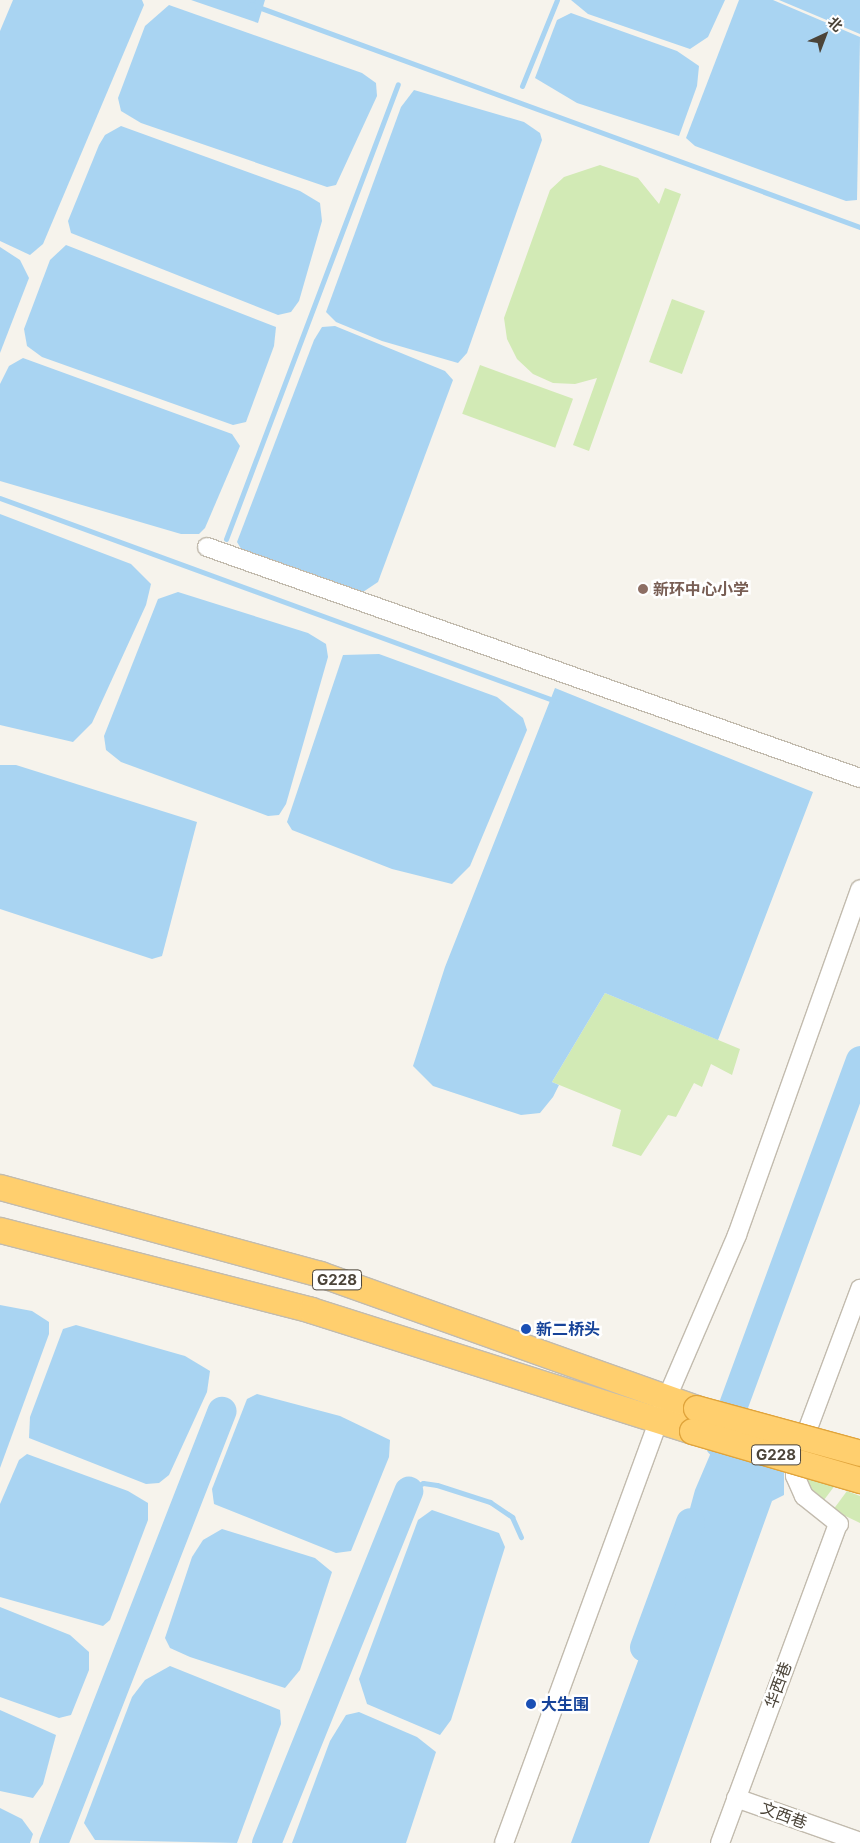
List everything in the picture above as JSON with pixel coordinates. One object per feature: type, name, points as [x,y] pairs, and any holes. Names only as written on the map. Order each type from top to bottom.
[{"type":"highway","name":"G228","points":[[0,1187],[320,1274],[662,1411]]},
{"type":"highway","name":"G228","points":[[0,1230],[311,1310],[694,1420],[860,1480]]},
{"type":"highway","name":"G228","points":[[694,1420],[860,1453]]},
{"type":"street","points":[[207,547],[860,778]]},
{"type":"street","points":[[504,1843],[662,1411],[737,1235],[860,890]]},
{"type":"street","name":"华西巷","points":[[720,1843],[838,1525],[804,1496],[794,1476],[796,1464],[860,1289]]},
{"type":"street","name":"文西巷","points":[[736,1798],[860,1842]]},
{"type":"green space","points":[[600,165],[638,178],[659,204],[665,188],[681,194],[589,451],[573,445],[597,378],[575,384],[553,383],[533,374],[517,359],[507,339],[504,318],[550,190],[564,177]]},
{"type":"green space","points":[[672,299],[705,311],[682,374],[649,362]]},
{"type":"green space","points":[[480,365],[573,399],[555,448],[462,414]]},
{"type":"green space","points":[[605,993],[740,1049],[732,1075],[711,1064],[702,1087],[694,1083],[676,1117],[668,1115],[641,1156],[612,1146],[621,1110],[552,1082]]},
{"type":"green space","points":[[801,1470],[836,1484],[821,1504],[813,1498]]},
{"type":"green space","points":[[847,1491],[860,1496],[860,1523],[833,1510]]},
{"type":"water","points":[[13,0],[142,0],[144,5],[43,244],[30,255],[0,241],[0,31]]},
{"type":"water","points":[[191,0],[265,0],[258,23]]},
{"type":"water","points":[[571,0],[725,0],[708,37],[690,49],[588,14]]},
{"type":"water","points":[[739,0],[773,0],[860,37],[857,200],[846,201],[695,146],[686,138]]},
{"type":"water","points":[[779,0],[860,0],[860,34]]},
{"type":"water","points":[[169,5],[362,73],[376,83],[377,96],[336,185],[327,187],[141,123],[121,111],[118,98],[145,26]]},
{"type":"water","points":[[571,13],[677,51],[699,66],[697,86],[679,136],[577,103],[535,78],[557,20]]},
{"type":"water","points":[[414,90],[524,122],[540,133],[542,140],[467,353],[458,363],[382,341],[336,322],[326,312],[401,107]]},
{"type":"water","points":[[121,126],[300,191],[320,203],[322,221],[299,301],[291,312],[278,315],[71,233],[68,221],[99,145],[105,135]]},
{"type":"water","points":[[66,245],[276,327],[274,346],[246,422],[233,425],[42,357],[27,346],[24,329],[50,260]]},
{"type":"water","points":[[0,247],[20,260],[29,278],[0,353]]},
{"type":"water","points":[[335,326],[445,371],[453,380],[378,582],[360,594],[243,552],[237,542],[314,340],[322,327]]},
{"type":"water","points":[[23,358],[232,434],[240,446],[205,528],[199,534],[181,534],[0,481],[0,384],[9,366]]},
{"type":"water","points":[[0,514],[131,564],[151,584],[146,605],[92,723],[73,742],[0,725]]},
{"type":"water","points":[[178,592],[308,633],[326,644],[328,657],[286,804],[279,815],[268,816],[121,762],[106,750],[104,736],[158,599]]},
{"type":"water","points":[[379,654],[497,697],[523,718],[527,730],[470,866],[452,884],[392,869],[292,830],[287,822],[343,655]]},
{"type":"water","points":[[555,688],[813,792],[718,1040],[605,993],[552,1082],[559,1085],[553,1097],[540,1113],[521,1115],[433,1086],[413,1066],[445,967]]},
{"type":"water","points":[[0,765],[16,765],[197,822],[162,956],[152,959],[0,909]]},
{"type":"water","points":[[0,1305],[32,1311],[49,1322],[49,1334],[0,1468]]},
{"type":"water","points":[[76,1325],[185,1356],[210,1371],[207,1392],[169,1475],[159,1483],[146,1484],[29,1438],[30,1417],[63,1329]]},
{"type":"water","points":[[257,1394],[340,1416],[390,1440],[389,1457],[351,1551],[336,1553],[214,1504],[212,1489],[247,1399]]},
{"type":"water","points":[[718,1436],[784,1455],[784,1495],[772,1501],[649,1843],[571,1843],[656,1612],[664,1604],[695,1490]]},
{"type":"water","points":[[27,1454],[128,1491],[148,1503],[148,1520],[110,1620],[103,1626],[0,1597],[0,1504],[19,1460]]},
{"type":"water","points":[[432,1510],[499,1533],[505,1547],[451,1720],[440,1735],[367,1704],[359,1679],[418,1520]]},
{"type":"water","points":[[222,1529],[315,1558],[332,1572],[300,1670],[285,1688],[190,1657],[170,1648],[165,1638],[192,1557],[203,1540]]},
{"type":"water","points":[[0,1607],[70,1635],[89,1652],[89,1670],[71,1715],[59,1718],[0,1697]]},
{"type":"water","points":[[170,1666],[280,1710],[281,1724],[237,1843],[95,1840],[84,1823],[132,1697],[145,1680]]},
{"type":"water","points":[[0,1710],[56,1735],[43,1784],[33,1798],[0,1791]]},
{"type":"water","points":[[359,1712],[417,1737],[436,1752],[406,1843],[292,1843],[330,1741],[346,1715]]},
{"type":"water","points":[[0,1808],[22,1819],[33,1834],[30,1843],[0,1843]]},
{"type":"waterway","points":[[252,0],[250,4],[860,227]]},
{"type":"waterway","points":[[522,86],[557,0]]},
{"type":"waterway","points":[[226,539],[398,84]]},
{"type":"waterway","points":[[0,498],[553,700]]},
{"type":"waterway","points":[[719,1443],[860,1060]]},
{"type":"waterway","points":[[53,1843],[221,1411]]},
{"type":"waterway","points":[[408,1491],[423,1483],[437,1485],[490,1502],[512,1517],[521,1537]]},
{"type":"waterway","points":[[266,1843],[408,1491]]},
{"type":"waterway","points":[[644,1647],[690,1522]]},
{"type":"place","name":"新环中心小学","points":[[643,589]]},
{"type":"place","name":"新二桥头","points":[[526,1329]]},
{"type":"place","name":"大生围","points":[[531,1704]]}]
